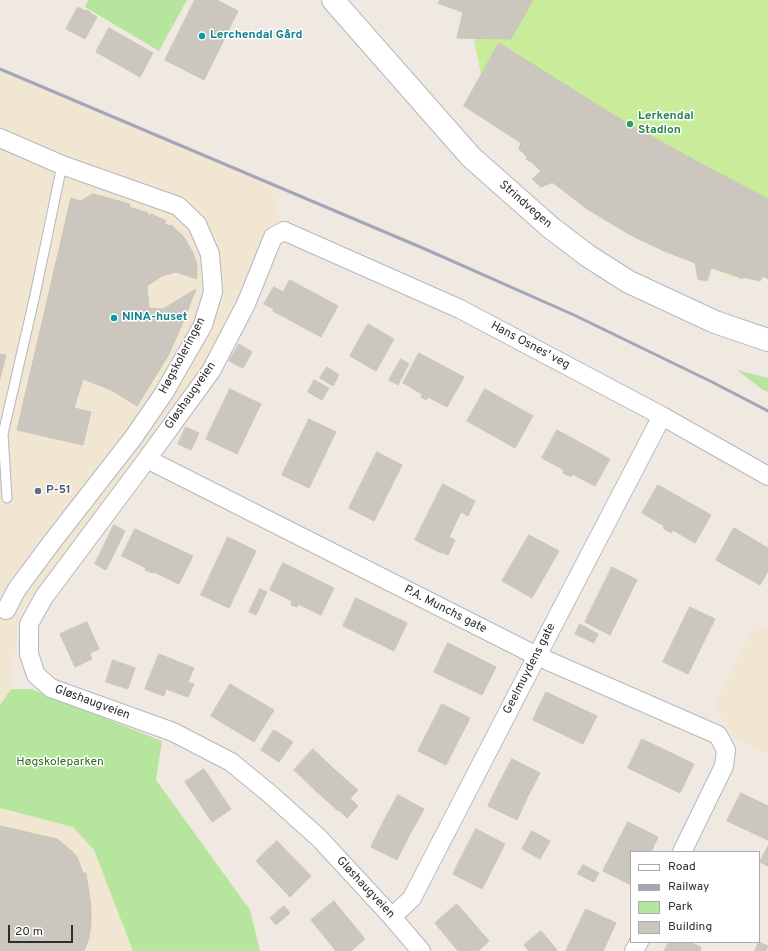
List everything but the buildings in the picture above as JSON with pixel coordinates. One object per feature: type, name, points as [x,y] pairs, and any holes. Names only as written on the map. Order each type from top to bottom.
[{"type":"main road","name":"Strindvegen","points":[[333,0],[471,157],[550,227],[588,256],[629,282],[715,322],[768,340]]},
{"type":"street","name":"Høgskoleringen","points":[[0,138],[62,165],[178,206],[197,224],[210,254],[213,292],[203,325],[164,393],[133,438],[17,589],[6,610]]},
{"type":"street","name":"Hans Osnes' veg","points":[[284,231],[460,309],[662,416],[768,476]]},
{"type":"street","name":"Gløshaugveien","points":[[284,231],[273,238],[246,304],[210,371],[147,460],[44,597],[30,624],[29,654],[36,675],[51,688],[173,732],[231,762],[270,794],[319,838],[392,917],[421,951]]},
{"type":"street","name":"Geelmuydens gate","points":[[392,917],[412,898],[536,656],[662,416]]},
{"type":"street","name":"P.A. Munchs gate","points":[[147,460],[536,656],[718,735],[726,750],[724,766],[682,851]]},
{"type":"lane","points":[[7,498],[3,434],[35,295],[62,165]]},
{"type":"shaded area","points":[[0,69],[279,187],[277,237],[209,364],[19,614],[11,689],[0,705]]},
{"type":"shaded area","points":[[755,623],[768,631],[768,755],[733,738],[715,704]]},
{"type":"shaded area","points":[[0,808],[73,827],[94,850],[133,951],[0,951]]},
{"type":"green space","points":[[88,0],[187,0],[159,51],[85,7]]},
{"type":"green space","name":"Lerkendal Stadion","points":[[440,0],[768,0],[768,279],[762,276],[744,277],[742,279],[735,275],[734,277],[712,268],[708,281],[698,278],[695,263],[630,235],[596,214],[554,183],[541,187],[535,181],[541,172],[526,159],[527,157],[518,148],[521,142],[463,106],[481,75],[474,39],[456,38],[463,13],[438,4]]},
{"type":"green space","points":[[737,370],[768,378],[768,392],[763,390]]},
{"type":"green space","name":"Høgskoleparken","points":[[11,689],[31,689],[162,741],[156,780],[250,910],[260,951],[133,951],[94,850],[73,827],[0,808],[0,705]]},
{"type":"railway","points":[[0,69],[425,249],[574,315],[768,411]]},
{"type":"place","name":"Lerchendal Gård","points":[[202,36]]},
{"type":"place","name":"Lerkendal Stadion","points":[[630,124]]},
{"type":"place","name":"NINA-huset","points":[[114,318]]},
{"type":"place","name":"P-51","points":[[38,491]]}]
